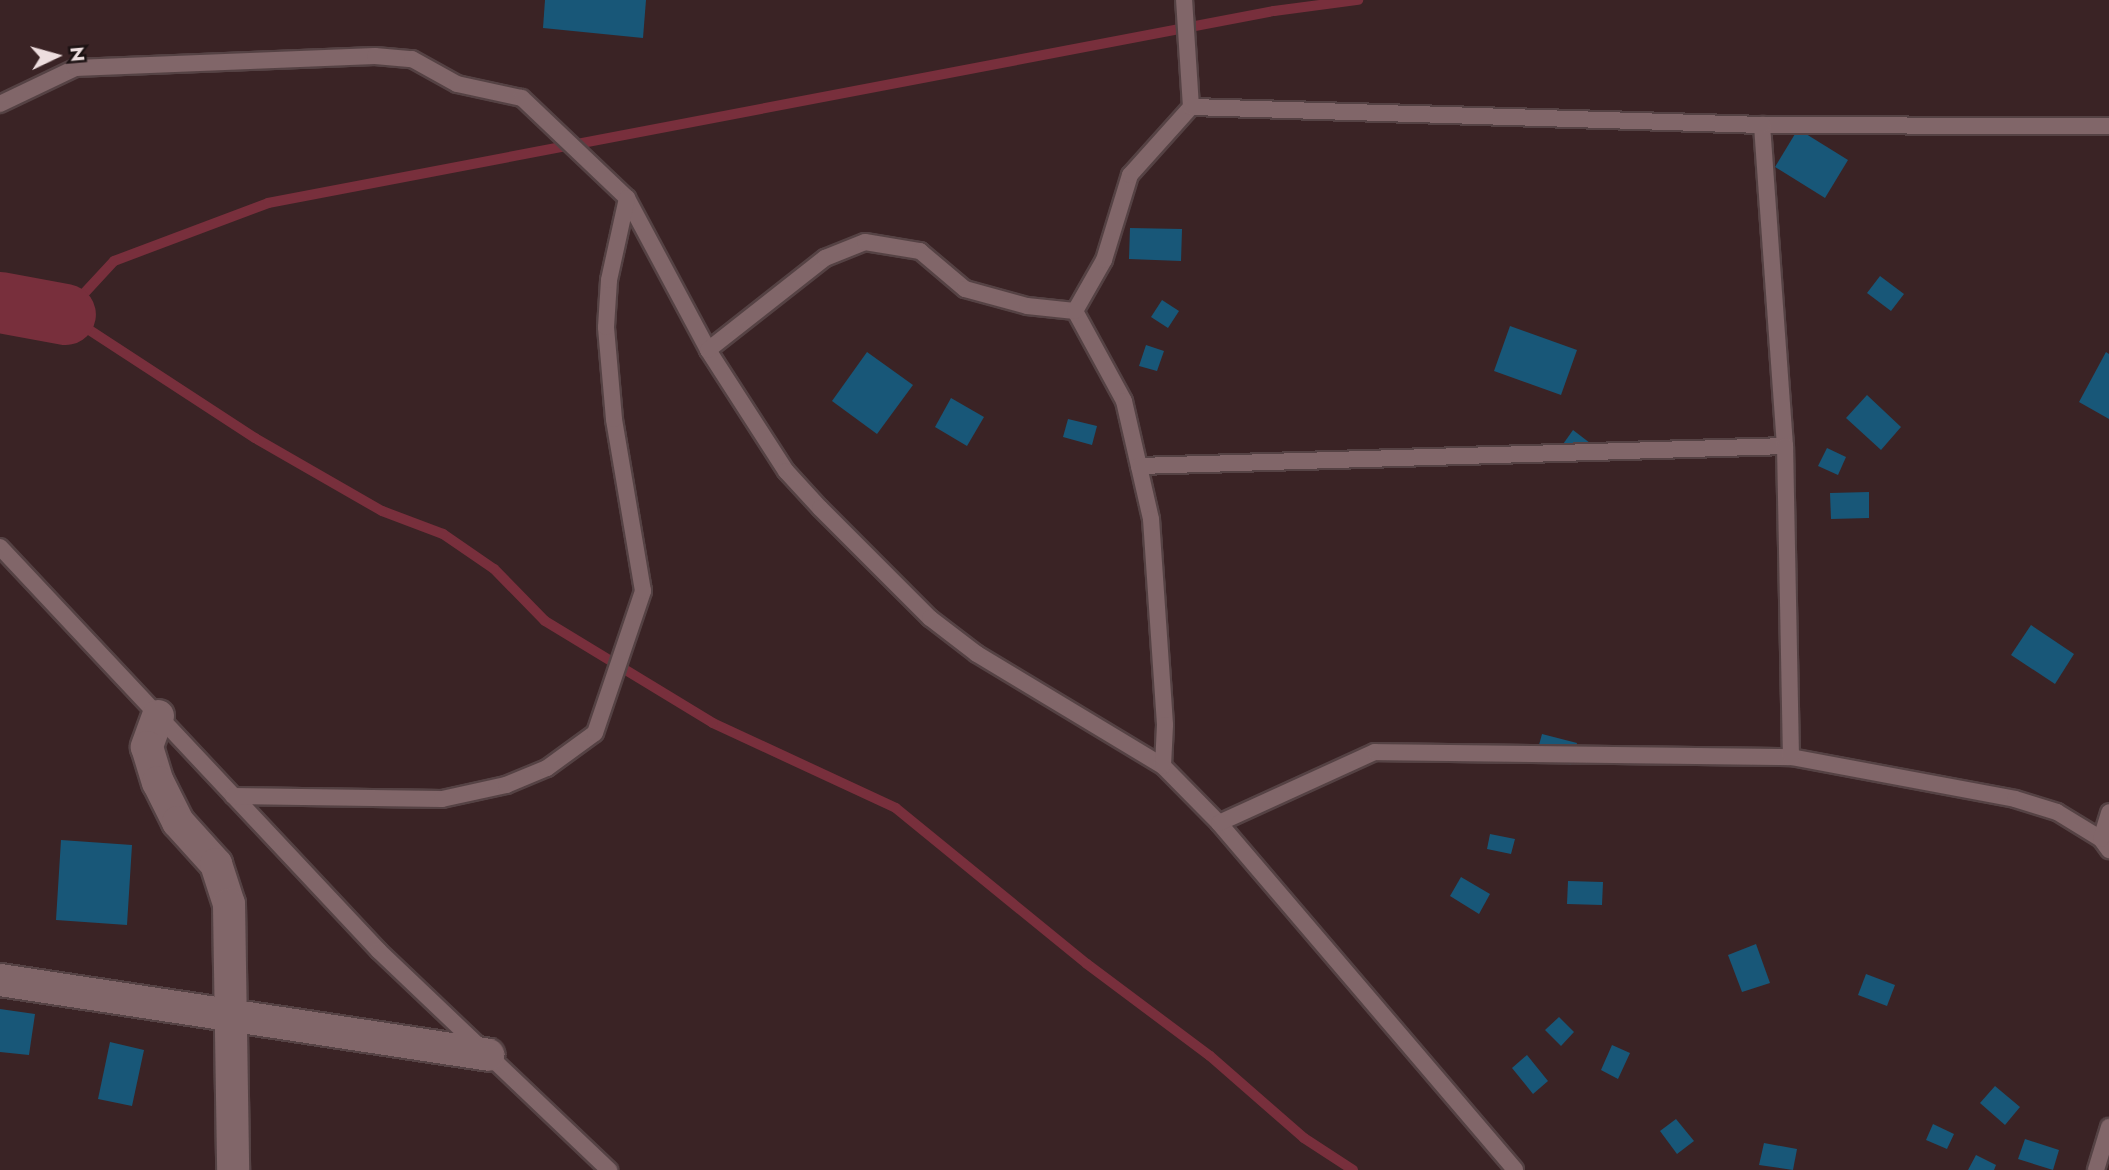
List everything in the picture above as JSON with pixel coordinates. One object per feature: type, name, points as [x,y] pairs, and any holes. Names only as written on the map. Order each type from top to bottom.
[{"type":"street","points":[[158,716],[147,747],[158,782],[178,822],[216,864],[229,904],[233,1170]]},
{"type":"street","points":[[0,980],[488,1055]]},
{"type":"lane","points":[[1075,311],[1104,260],[1130,175],[1191,107],[1184,0]]},
{"type":"lane","points":[[0,104],[75,68],[149,62],[412,59],[457,84],[522,98],[627,198],[708,350],[786,471],[930,618],[1085,723],[1163,766],[1219,823],[1515,1170]]},
{"type":"lane","points":[[1191,107],[1762,124],[2109,126]]},
{"type":"lane","points":[[1762,124],[1785,446],[1791,757]]},
{"type":"lane","points":[[233,796],[442,799],[506,785],[547,768],[595,733],[643,591],[614,419],[606,327],[610,280],[627,198]]},
{"type":"lane","points":[[708,350],[825,258],[865,242],[920,251],[965,289],[1027,306],[1075,311]]},
{"type":"lane","points":[[1075,311],[1124,401],[1151,519],[1156,578],[1163,766]]},
{"type":"lane","points":[[1139,466],[1785,446]]},
{"type":"lane","points":[[0,547],[379,951],[609,1170]]},
{"type":"lane","points":[[1219,823],[1375,752],[1791,757],[2015,799],[2057,812],[2105,844],[2109,812]]},
{"type":"lane","points":[[2095,1170],[2109,1127]]},
{"type":"building","points":[[545,0],[646,0],[643,38],[543,28]]},
{"type":"building","points":[[1798,129],[1848,160],[1825,198],[1775,167]]},
{"type":"building","points":[[1130,228],[1182,229],[1181,261],[1129,259]]},
{"type":"building","points":[[1880,276],[1904,294],[1891,311],[1867,293]]},
{"type":"building","points":[[1162,300],[1179,311],[1168,328],[1151,317]]},
{"type":"building","points":[[1510,326],[1577,350],[1561,395],[1494,371]]},
{"type":"building","points":[[1146,345],[1164,351],[1157,371],[1139,366]]},
{"type":"building","points":[[867,352],[913,385],[877,434],[832,401]]},
{"type":"building","points":[[2106,352],[2109,354],[2109,419],[2079,402]]},
{"type":"building","points":[[1867,395],[1901,427],[1881,450],[1846,418]]},
{"type":"building","points":[[951,398],[984,417],[967,446],[935,427]]},
{"type":"building","points":[[1068,419],[1097,426],[1092,445],[1063,437]]},
{"type":"building","points":[[1573,430],[1590,443],[1579,459],[1561,447]]},
{"type":"building","points":[[1827,448],[1846,457],[1838,475],[1818,466]]},
{"type":"building","points":[[1869,492],[1869,518],[1831,519],[1830,493]]},
{"type":"building","points":[[2031,625],[2074,654],[2055,684],[2011,655]]},
{"type":"building","points":[[1542,734],[1577,743],[1571,765],[1536,756]]},
{"type":"building","points":[[1490,834],[1515,839],[1511,854],[1487,849]]},
{"type":"building","points":[[61,840],[132,845],[127,925],[56,920]]},
{"type":"building","points":[[1461,877],[1490,894],[1479,914],[1450,896]]},
{"type":"building","points":[[1568,881],[1603,882],[1602,905],[1567,904]]},
{"type":"building","points":[[1756,944],[1770,983],[1742,992],[1728,955]]},
{"type":"building","points":[[1866,974],[1895,985],[1887,1006],[1858,995]]},
{"type":"building","points":[[0,1009],[35,1014],[29,1055],[0,1052]]},
{"type":"building","points":[[1559,1017],[1574,1032],[1561,1046],[1545,1030]]},
{"type":"building","points":[[110,1042],[144,1050],[132,1106],[98,1099]]},
{"type":"building","points":[[1612,1045],[1630,1053],[1618,1079],[1601,1070]]},
{"type":"building","points":[[1527,1055],[1548,1081],[1533,1094],[1512,1068]]},
{"type":"building","points":[[1995,1086],[2020,1107],[2005,1125],[1980,1103]]},
{"type":"building","points":[[1676,1119],[1694,1141],[1677,1154],[1660,1131]]},
{"type":"building","points":[[1933,1124],[1954,1134],[1947,1149],[1926,1140]]},
{"type":"building","points":[[2025,1139],[2059,1150],[2053,1170],[2018,1159]]},
{"type":"building","points":[[1764,1143],[1797,1149],[1793,1170],[1759,1165]]},
{"type":"building","points":[[1976,1155],[1996,1165],[1994,1170],[1968,1170]]},
{"type":"waterway","points":[[1353,1170],[1304,1138],[1210,1056],[1087,964],[896,808],[713,723],[545,621],[494,569],[443,534],[382,511],[255,438],[65,314],[114,261],[268,203],[1274,11],[1358,0]]},
{"type":"waterway","points":[[0,302],[65,314]]}]
